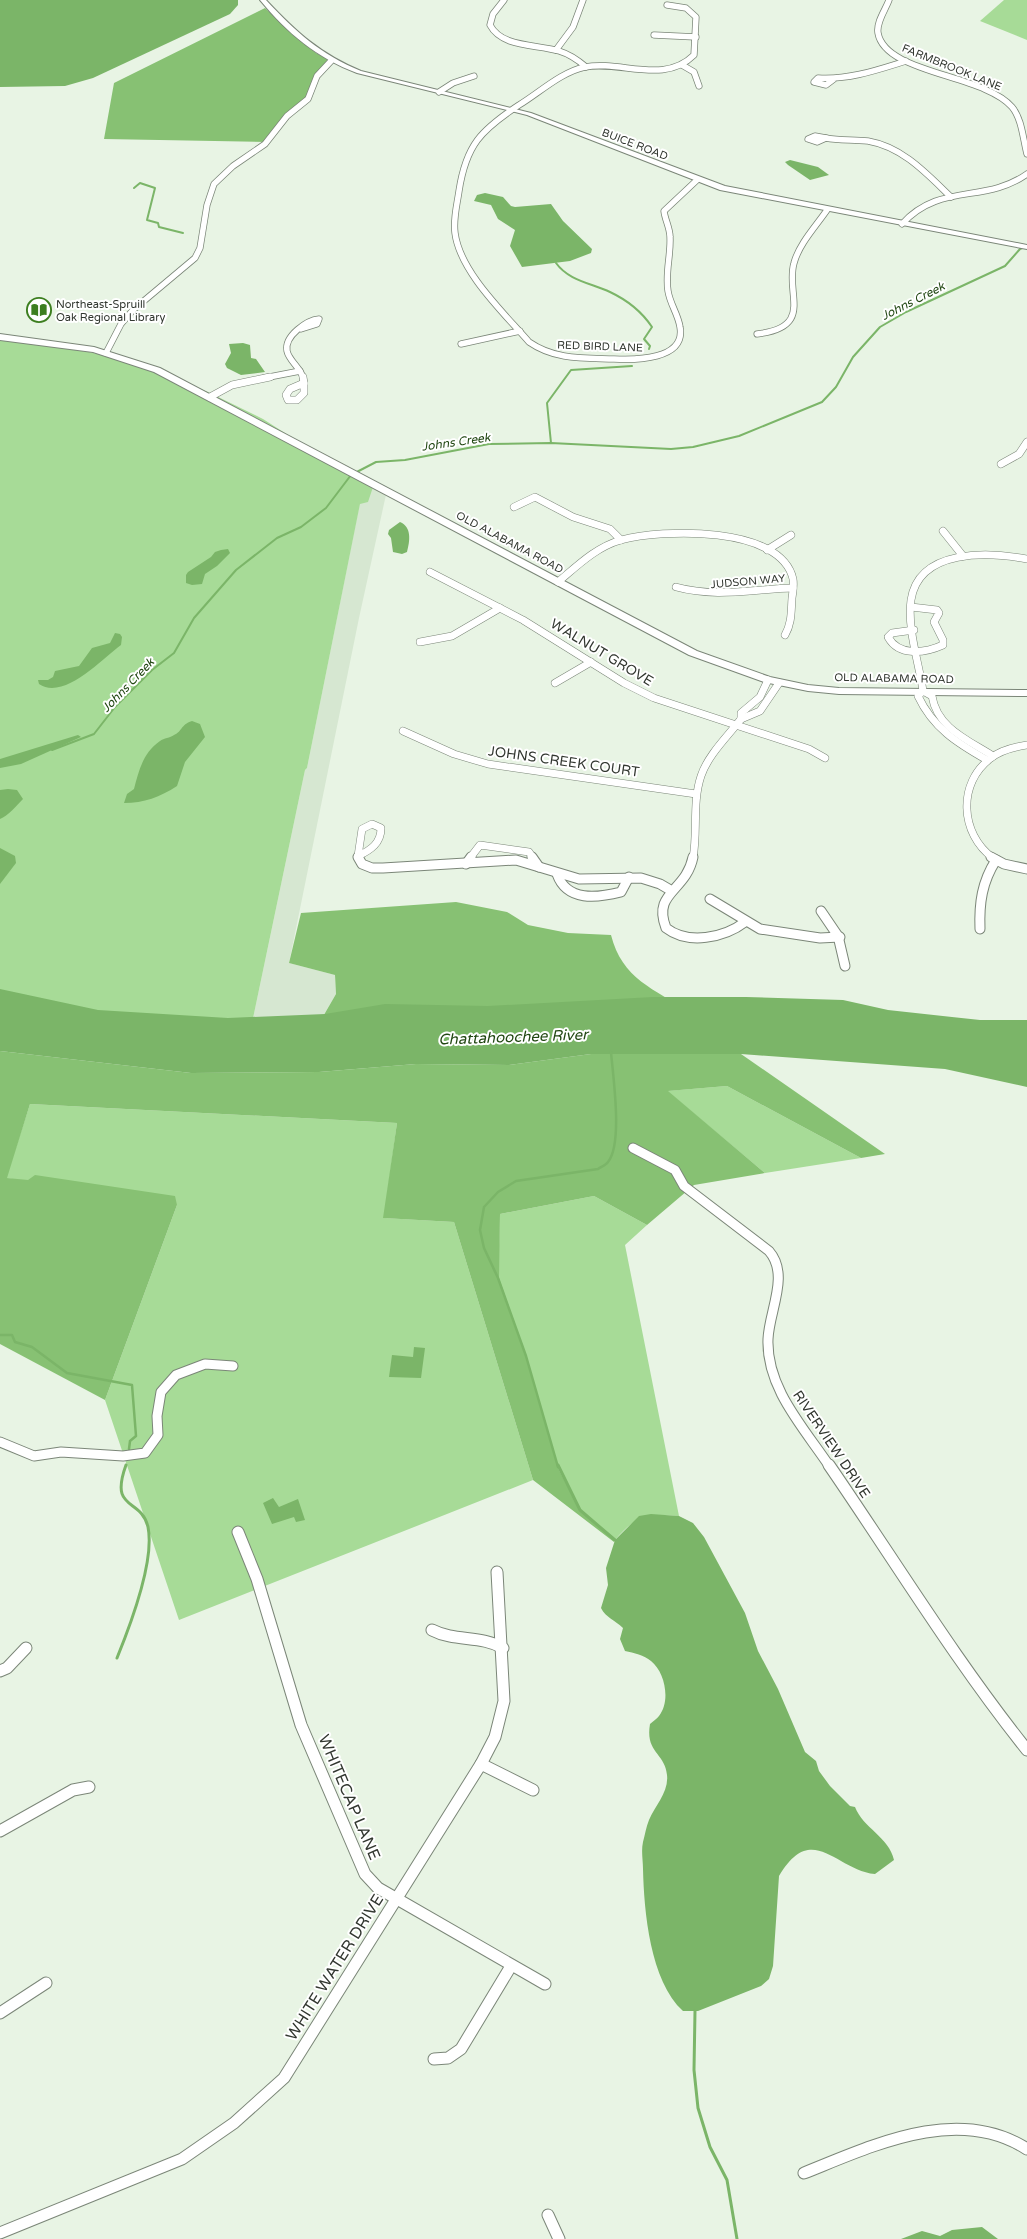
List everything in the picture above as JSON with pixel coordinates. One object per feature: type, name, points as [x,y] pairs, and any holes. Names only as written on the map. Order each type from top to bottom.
[{"type":"main road","name":"OLD ALABAMA ROAD","points":[[0,337],[54,343],[106,353],[157,370],[345,467],[693,654],[779,683],[839,691],[1027,694]]},
{"type":"street","name":"BUICE ROAD","points":[[263,0],[299,39],[331,61],[376,78],[514,109],[544,119],[697,180],[743,193],[1027,247]]},
{"type":"street","points":[[504,0],[490,22],[489,28],[494,35],[515,42],[556,50],[575,57],[586,67],[658,70],[682,65],[694,55],[696,37],[694,14],[683,7],[667,5]]},
{"type":"street","points":[[556,50],[566,39],[578,18],[583,0]]},
{"type":"street","name":"FARMBROOK LANE","points":[[889,0],[879,26],[878,35],[887,48],[906,61],[978,86],[1006,101],[1015,112],[1027,154]]},
{"type":"street","points":[[654,35],[696,37]]},
{"type":"street","points":[[106,353],[121,324],[133,310],[195,258],[200,248],[207,205],[214,184],[232,166],[265,144],[287,116],[308,99],[317,76],[331,61]]},
{"type":"street","points":[[834,79],[873,72],[906,61]]},
{"type":"street","points":[[682,65],[694,72],[699,86]]},
{"type":"street","name":"RED BIRD LANE","points":[[586,67],[570,73],[514,109],[488,129],[469,151],[463,168],[454,223],[457,243],[465,262],[520,331],[537,348],[562,357],[645,359],[664,354],[673,347],[680,339],[681,332],[668,291],[670,235],[664,212],[670,204],[697,180]]},
{"type":"street","points":[[439,92],[453,83],[474,76]]},
{"type":"street","points":[[826,138],[870,141],[893,148],[905,155],[951,197]]},
{"type":"street","points":[[902,224],[909,212],[917,206],[1009,185],[1027,174]]},
{"type":"street","points":[[757,331],[764,333],[781,327],[795,313],[797,305],[792,278],[794,264],[827,210]]},
{"type":"street","points":[[302,329],[292,335],[286,347],[290,358],[303,375],[304,383]]},
{"type":"street","points":[[461,344],[520,331]]},
{"type":"street","points":[[210,397],[232,386],[300,371]]},
{"type":"street","points":[[1001,464],[1019,454],[1027,442]]},
{"type":"street","points":[[514,507],[534,497],[573,517],[610,529],[621,540]]},
{"type":"street","points":[[943,531],[962,556]]},
{"type":"street","points":[[558,582],[579,565],[621,540],[652,535],[712,535],[747,541],[767,550],[788,568],[793,578],[790,627],[785,634]]},
{"type":"street","points":[[767,550],[791,535]]},
{"type":"street","points":[[923,691],[911,607],[912,592],[923,574],[944,562],[962,556],[996,554],[1027,558]]},
{"type":"street","name":"WALNUT GROVE","points":[[430,572],[544,632],[591,662],[654,698],[739,723],[825,758]]},
{"type":"street","name":"JUDSON WAY","points":[[676,588],[707,595],[764,588],[793,588]]},
{"type":"street","points":[[911,607],[937,610],[940,613],[934,622],[943,640],[942,646],[917,652],[894,648],[888,637],[892,633],[914,630]]},
{"type":"street","points":[[420,642],[437,641],[466,631],[500,608]]},
{"type":"street","points":[[555,683],[591,662]]},
{"type":"street","points":[[745,922],[736,930],[723,935],[690,938],[674,935],[666,928],[661,914],[664,901],[688,876],[694,859],[696,794],[706,767],[739,723],[741,713],[760,698],[768,680]]},
{"type":"street","points":[[739,723],[764,709],[779,683]]},
{"type":"street","points":[[923,691],[932,696],[934,709],[948,728],[990,758]]},
{"type":"street","points":[[923,691],[918,696],[924,710],[937,728],[990,758]]},
{"type":"street","points":[[924,710],[934,709]]},
{"type":"street","name":"JOHNS CREEK COURT","points":[[403,731],[454,754],[488,764],[620,781],[696,794]]},
{"type":"street","points":[[1027,745],[990,758],[969,785],[965,800],[972,836],[983,850],[1008,866],[1027,869]]},
{"type":"street","points":[[466,864],[480,845],[529,852],[539,868]]},
{"type":"street","points":[[358,856],[362,864],[372,868],[519,860],[557,874],[587,880],[654,879],[672,891]]},
{"type":"street","points":[[980,929],[981,889],[985,876],[996,860]]},
{"type":"street","points":[[557,874],[559,884],[564,890],[581,895],[603,897],[621,892],[629,878]]},
{"type":"street","points":[[710,899],[745,922],[760,929],[820,938],[840,937]]},
{"type":"street","points":[[821,910],[834,924],[840,937],[845,966]]},
{"type":"street","name":"RIVERVIEW DRIVE","points":[[633,1148],[675,1170],[684,1186],[770,1251],[775,1258],[778,1274],[768,1338],[769,1366],[784,1400],[870,1524],[937,1628],[995,1710],[1027,1750]]},
{"type":"street","points":[[0,1442],[34,1456],[61,1452],[122,1456],[145,1453],[158,1436],[156,1416],[161,1392],[176,1376],[205,1364],[233,1366]]},
{"type":"street","name":"WHITECAP LANE","points":[[238,1532],[257,1579],[301,1725],[365,1874],[378,1888],[545,1984]]},
{"type":"street","name":"WHITE WATER DRIVE","points":[[7,2234],[66,2204],[182,2159],[234,2123],[284,2078],[481,1764],[495,1737],[501,1720],[504,1701],[503,1648],[497,1572]]},
{"type":"street","points":[[432,1630],[442,1638],[488,1640],[503,1648]]},
{"type":"street","points":[[0,1671],[6,1668],[26,1648]]},
{"type":"street","points":[[481,1764],[533,1790]]},
{"type":"street","points":[[0,1831],[73,1790],[90,1786]]},
{"type":"street","points":[[434,2059],[448,2058],[461,2049],[511,1966]]},
{"type":"street","points":[[0,2013],[46,1983]]},
{"type":"street","points":[[804,2173],[880,2142],[942,2130],[991,2131],[1027,2149]]},
{"type":"street","points":[[548,2215],[559,2239]]},
{"type":"shaded area","points":[[1004,0],[1027,0],[1027,40],[980,21]]},
{"type":"shaded area","points":[[265,8],[316,53],[328,59],[317,76],[309,101],[283,120],[267,142],[104,139],[114,83]]},
{"type":"shaded area","points":[[0,339],[89,352],[145,365],[208,392],[263,419],[324,458],[375,481],[368,502],[360,504],[307,768],[305,770],[252,1023],[80,1011],[0,991]]},
{"type":"shaded area","points":[[370,481],[387,490],[289,963],[335,975],[336,994],[319,1023],[252,1023],[305,770],[307,768],[360,503]]},
{"type":"shaded area","points":[[456,902],[507,912],[528,925],[568,933],[611,935],[616,950],[631,973],[652,989],[690,1012],[321,1020],[336,994],[335,975],[289,963],[301,913]]},
{"type":"shaded area","points":[[0,1051],[191,1073],[319,1072],[416,1064],[509,1065],[591,1054],[741,1054],[885,1154],[861,1158],[727,1086],[668,1091],[765,1173],[694,1185],[647,1225],[594,1196],[500,1214],[499,1278],[526,1356],[559,1470],[580,1510],[615,1540],[614,1542],[533,1480],[454,1222],[383,1218],[397,1123],[30,1104],[7,1178],[28,1180],[35,1175],[175,1196],[177,1205],[105,1400],[0,1344]]},
{"type":"shaded area","points":[[727,1086],[861,1158],[765,1173],[667,1091]]},
{"type":"shaded area","points":[[30,1104],[397,1123],[384,1218],[454,1222],[533,1480],[179,1620],[105,1400],[177,1205],[6,1178]]},
{"type":"shaded area","points":[[594,1196],[647,1225],[625,1245],[679,1516],[659,1515],[643,1518],[630,1525],[615,1540],[580,1510],[559,1470],[526,1356],[498,1278],[500,1214]]},
{"type":"water","points":[[0,0],[238,0],[238,5],[230,14],[93,78],[65,86],[0,87]]},
{"type":"water","points":[[790,160],[818,167],[829,175],[810,180],[785,162]]},
{"type":"water","points":[[485,193],[503,197],[511,206],[515,207],[551,204],[563,221],[592,249],[591,253],[570,261],[522,267],[510,246],[515,230],[498,219],[491,205],[474,201],[477,195]]},
{"type":"water","points":[[243,343],[250,345],[251,358],[256,359],[265,372],[241,375],[227,368],[225,364],[231,353],[229,344]]},
{"type":"water","points":[[400,522],[407,527],[409,535],[407,552],[402,554],[393,552],[391,538],[388,534],[389,530]]},
{"type":"water","points":[[228,549],[230,553],[217,566],[205,574],[202,584],[192,585],[186,583],[188,572],[211,557],[215,552]]},
{"type":"water","points":[[115,633],[120,634],[122,637],[121,645],[83,676],[60,687],[49,688],[39,684],[38,680],[48,680],[53,677],[55,671],[79,666],[92,648],[110,643]]},
{"type":"water","points":[[192,721],[200,724],[205,737],[185,762],[177,786],[152,799],[124,803],[127,794],[134,789],[140,769],[149,751],[160,741],[171,737],[185,724]]},
{"type":"water","points":[[78,735],[81,737],[21,764],[0,768],[0,759]]},
{"type":"water","points":[[0,790],[17,790],[23,799],[0,819]]},
{"type":"water","points":[[0,848],[15,856],[16,863],[0,884]]},
{"type":"water","name":"Chattahoochee River","points":[[0,989],[98,1010],[228,1018],[325,1014],[385,1004],[488,1006],[653,997],[843,1000],[888,1010],[952,1017],[980,1020],[1027,1020],[1027,1087],[945,1069],[741,1054],[591,1054],[509,1065],[416,1064],[319,1072],[191,1073],[0,1051]]},
{"type":"water","points":[[414,1347],[425,1348],[421,1378],[389,1377],[392,1355],[413,1357]]},
{"type":"water","points":[[273,1498],[279,1507],[298,1499],[305,1520],[296,1522],[294,1517],[272,1524],[263,1503]]},
{"type":"water","points":[[651,1514],[679,1516],[693,1523],[704,1537],[745,1613],[758,1651],[778,1689],[805,1752],[816,1761],[819,1771],[830,1786],[850,1806],[855,1807],[864,1821],[887,1845],[894,1860],[875,1874],[861,1871],[825,1852],[814,1850],[802,1851],[791,1860],[779,1876],[773,1966],[769,1979],[761,1986],[698,2011],[683,2011],[672,1998],[663,1982],[651,1944],[645,1905],[643,1842],[649,1820],[664,1793],[667,1781],[663,1762],[650,1741],[649,1734],[650,1724],[663,1710],[665,1687],[660,1672],[651,1661],[635,1653],[625,1651],[620,1639],[623,1628],[608,1617],[601,1608],[608,1585],[606,1568],[615,1540],[639,1516]]},
{"type":"water","points":[[982,2227],[998,2239],[901,2239],[922,2231],[940,2236],[952,2230]]},
{"type":"waterway","points":[[134,188],[140,183],[155,188],[147,220],[158,223],[159,227],[183,233]]},
{"type":"waterway","name":"Johns Creek","points":[[551,443],[671,449],[693,447],[739,436],[822,402],[836,387],[853,357],[880,327],[906,312],[1005,266],[1020,249],[1027,246]]},
{"type":"waterway","points":[[556,263],[567,274],[616,295],[639,311],[652,327],[644,339],[650,346],[649,349]]},
{"type":"waterway","points":[[551,443],[547,403],[571,370],[632,366]]},
{"type":"waterway","name":"Johns Creek","points":[[52,750],[94,734],[115,707],[152,670],[174,653],[194,618],[236,570],[277,538],[301,527],[326,508],[351,475],[376,462],[405,460],[489,444],[551,443]]},
{"type":"waterway","points":[[558,1467],[526,1356],[498,1278],[484,1248],[480,1230],[484,1207],[498,1192],[516,1181],[598,1169],[608,1162],[613,1153],[616,1126],[611,1052]]},
{"type":"waterway","points":[[0,1335],[12,1335],[15,1342],[32,1347],[67,1373],[132,1385],[136,1436],[130,1441],[129,1449]]},
{"type":"waterway","points":[[117,1658],[145,1575],[149,1541],[148,1527],[144,1518],[128,1502],[121,1490],[126,1465]]},
{"type":"waterway","points":[[558,1465],[580,1510],[615,1540]]},
{"type":"waterway","points":[[695,2011],[694,2070],[698,2108],[710,2147],[727,2180],[737,2239]]},
{"type":"place","name":"Northeast-Spruill Oak Regional Library","points":[[39,310]]}]
